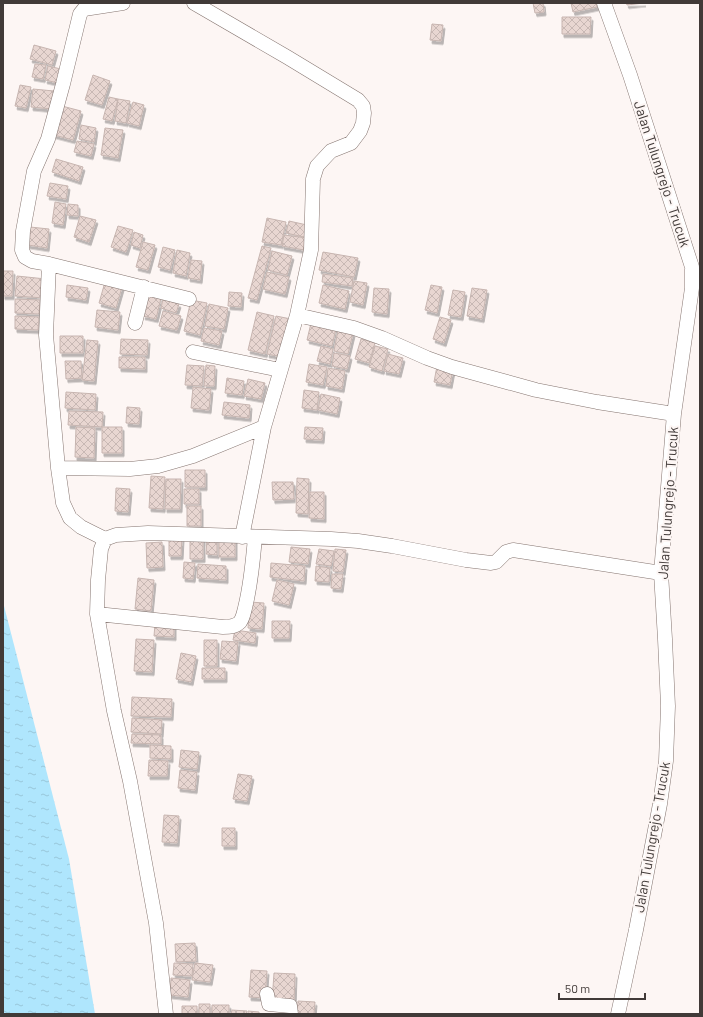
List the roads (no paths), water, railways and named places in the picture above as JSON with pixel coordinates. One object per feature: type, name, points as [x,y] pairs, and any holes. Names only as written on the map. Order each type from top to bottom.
[{"type":"street","points":[[123,3],[84,9],[80,14],[48,139],[34,170],[23,231],[22,250],[25,257],[32,261],[189,299]]},
{"type":"street","points":[[97,614],[232,627],[240,621],[244,614],[252,574],[249,537],[264,427],[297,315],[311,250],[314,179],[317,166],[331,151],[351,143],[360,131],[363,123],[363,106],[358,100],[194,3]]},
{"type":"street","name":"Jalan Tulungrejo - Trucuk","points":[[604,3],[630,75],[692,267],[692,288],[674,414],[661,573],[668,706],[666,761],[659,811],[618,1014]]},
{"type":"street","points":[[49,264],[46,335],[58,468],[63,503],[70,518],[81,527],[105,539],[116,535],[142,534],[358,541],[491,563],[496,562],[506,552],[513,550],[661,573]]},
{"type":"street","points":[[135,323],[144,287]]},
{"type":"street","points":[[297,315],[354,328],[382,338],[427,358],[474,373],[564,396],[674,414]]},
{"type":"street","points":[[193,352],[280,370]]},
{"type":"street","points":[[58,468],[130,469],[158,466],[193,456],[264,427]]},
{"type":"street","points":[[105,539],[101,549],[97,614],[114,711],[130,781],[156,923],[166,1014]]},
{"type":"street","points":[[267,994],[269,1004],[290,1006],[292,1014]]},
{"type":"water","points":[[3,602],[69,859],[95,1014],[3,1014]]}]
